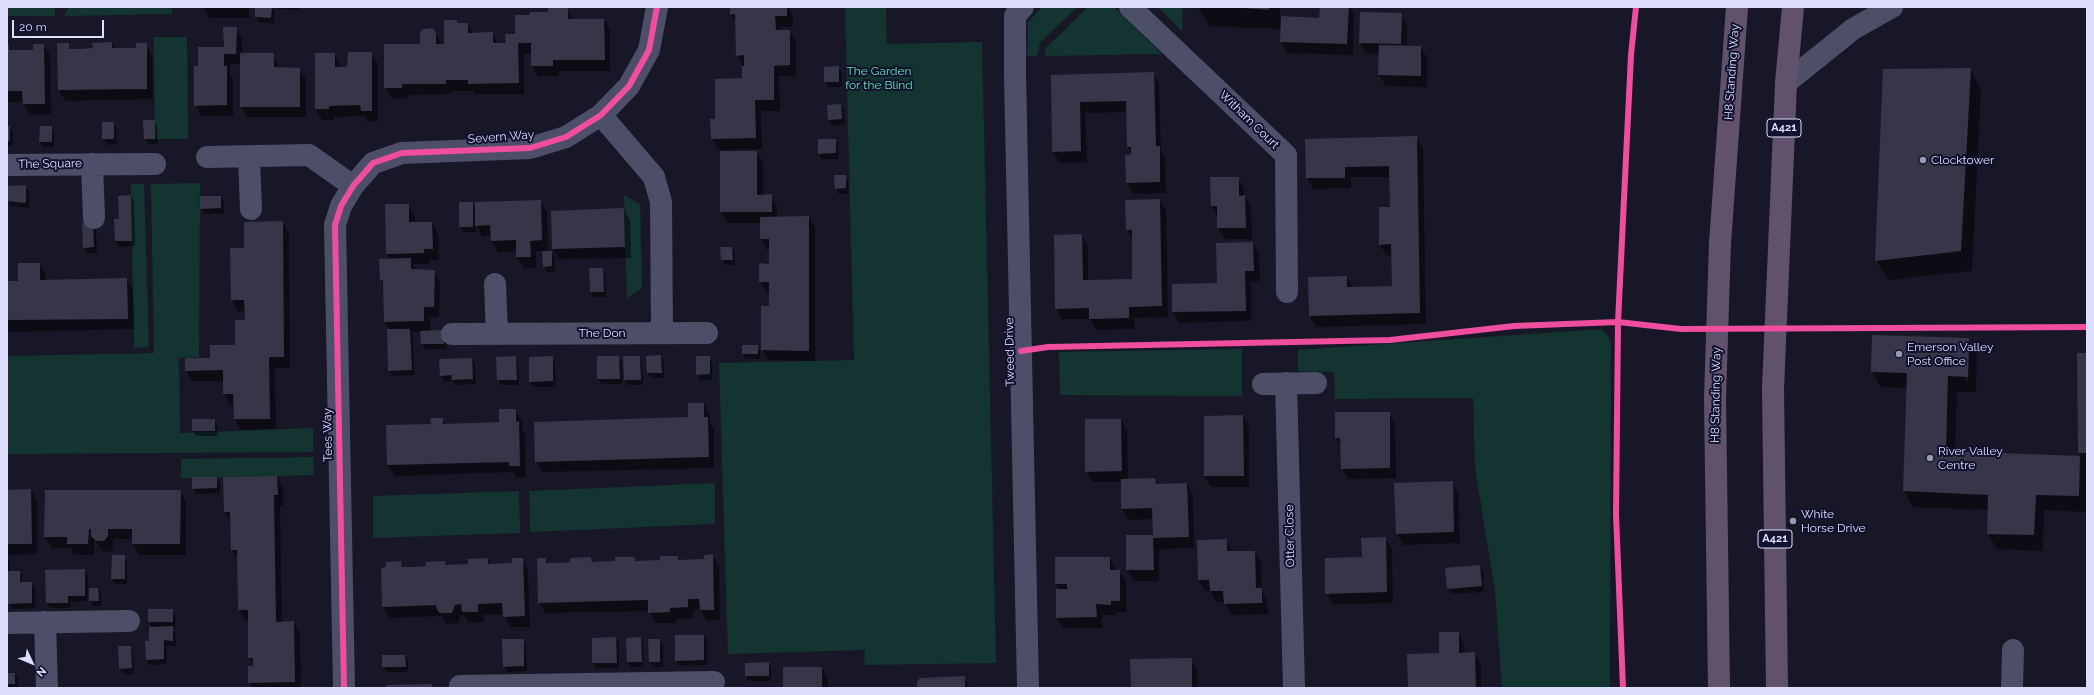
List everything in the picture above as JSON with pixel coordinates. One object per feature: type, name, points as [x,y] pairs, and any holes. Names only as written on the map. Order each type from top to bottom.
[{"type":"highway","name":"H8 Standing Way","points":[[1719,688],[1715,398],[1720,243],[1737,7]]},
{"type":"highway","name":"A421","points":[[1777,688],[1773,389],[1786,82],[1793,7]]},
{"type":"street","name":"Severn Way","points":[[353,186],[373,163],[402,153],[530,148],[566,137],[601,115],[629,86],[649,50],[656,7]]},
{"type":"street","name":"Witham Court","points":[[1130,7],[1286,155],[1287,292]]},
{"type":"street","points":[[1786,82],[1853,29],[1892,7]]},
{"type":"street","name":"Tweed Drive","points":[[1019,12],[1028,688]]},
{"type":"street","points":[[601,115],[654,177],[661,202],[662,333]]},
{"type":"street","points":[[207,157],[309,156],[353,186]]},
{"type":"street","points":[[249,157],[251,209]]},
{"type":"street","name":"The Square","points":[[92,164],[94,218]]},
{"type":"street","name":"The Square","points":[[7,165],[155,164]]},
{"type":"street","name":"Tees Way","points":[[344,688],[335,225],[341,206],[353,186]]},
{"type":"street","points":[[495,284],[497,334]]},
{"type":"street","name":"The Don","points":[[452,334],[707,333]]},
{"type":"street","name":"Otter Close","points":[[1286,383],[1294,688]]},
{"type":"street","points":[[1263,384],[1316,384]]},
{"type":"street","points":[[7,623],[129,620]]},
{"type":"street","points":[[45,622],[47,688]]},
{"type":"street","points":[[2012,688],[2014,650]]},
{"type":"street","points":[[460,686],[667,685],[714,682]]},
{"type":"green space","points":[[7,7],[55,7],[55,16],[7,16]]},
{"type":"green space","points":[[69,7],[172,7],[172,14],[64,16]]},
{"type":"green space","name":"The Garden for the Blind","points":[[845,7],[886,7],[887,44],[982,42],[996,663],[864,665],[865,650],[728,654],[719,363],[854,360]]},
{"type":"green space","points":[[1042,7],[1077,7],[1040,43],[1037,56],[1027,56],[1028,22]]},
{"type":"green space","points":[[1088,7],[1114,7],[1162,54],[1045,56],[1046,48]]},
{"type":"green space","points":[[1158,7],[1183,7],[1182,31]]},
{"type":"green space","points":[[154,37],[187,37],[188,139],[155,139]]},
{"type":"green space","points":[[200,183],[199,357],[179,358],[180,433],[313,428],[313,452],[7,454],[7,356],[154,353],[151,184]]},
{"type":"green space","points":[[131,184],[144,184],[149,347],[134,348]]},
{"type":"green space","points":[[624,195],[640,204],[642,288],[627,298]]},
{"type":"green space","points":[[1602,329],[1611,341],[1610,688],[1502,688],[1495,591],[1475,467],[1473,398],[1335,399],[1334,372],[1298,371],[1298,350]]},
{"type":"green space","points":[[1242,349],[1242,396],[1060,395],[1059,352]]},
{"type":"green space","points":[[313,457],[314,475],[181,478],[181,459]]},
{"type":"green space","points":[[715,483],[715,524],[530,532],[529,491]]},
{"type":"green space","points":[[519,491],[520,533],[373,538],[373,496]]},
{"type":"building","points":[[255,7],[272,7],[271,18],[255,17]]},
{"type":"building","points":[[730,7],[787,7],[787,16],[775,16],[776,30],[790,30],[790,65],[774,66],[774,100],[755,100],[756,138],[711,139],[710,119],[715,119],[715,79],[742,78],[742,66],[744,66],[744,55],[736,56],[735,14],[730,15]]},
{"type":"building","points":[[1230,7],[1269,7],[1269,10]]},
{"type":"building","points":[[1320,7],[1349,7],[1347,44],[1280,42],[1281,16],[1319,18]]},
{"type":"building","points":[[548,8],[568,8],[568,19],[604,19],[605,60],[553,60],[553,66],[531,66],[531,43],[518,43],[519,83],[468,84],[468,80],[446,80],[446,84],[402,84],[402,88],[384,88],[384,44],[420,44],[420,33],[423,29],[433,28],[436,33],[436,44],[444,44],[444,20],[457,20],[457,23],[468,23],[468,33],[493,32],[493,43],[506,43],[505,34],[515,34],[515,15],[530,15],[530,12],[548,12]]},
{"type":"building","points":[[1360,12],[1402,13],[1401,44],[1359,43]]},
{"type":"building","points":[[223,27],[237,27],[236,54],[224,54],[224,66],[227,66],[227,105],[194,106],[194,66],[198,66],[198,47],[224,47]]},
{"type":"building","points":[[112,42],[112,48],[136,48],[136,43],[147,43],[147,89],[58,90],[57,43],[69,43],[69,49],[80,49],[93,48],[92,43]]},
{"type":"building","points":[[33,44],[44,44],[45,104],[23,104],[22,91],[7,91],[7,45],[9,45],[9,50],[33,50]]},
{"type":"building","points":[[1379,45],[1421,46],[1421,76],[1378,75]]},
{"type":"building","points":[[348,52],[372,52],[372,111],[361,111],[360,105],[329,106],[329,109],[315,109],[315,53],[335,53],[335,67],[347,67]]},
{"type":"building","points":[[240,53],[274,53],[274,67],[300,68],[300,107],[240,107]]},
{"type":"building","points":[[839,66],[839,82],[824,82],[824,67]]},
{"type":"building","name":"Clocktower","points":[[1971,68],[1961,251],[1875,261],[1883,69]]},
{"type":"building","points":[[1154,72],[1156,146],[1160,146],[1160,182],[1126,183],[1125,155],[1131,155],[1131,147],[1127,147],[1126,101],[1080,102],[1081,151],[1052,152],[1051,75]]},
{"type":"building","points":[[841,104],[842,119],[828,120],[827,105]]},
{"type":"building","points":[[143,120],[155,120],[155,139],[144,139]]},
{"type":"building","points":[[102,122],[114,122],[114,139],[102,139]]},
{"type":"building","points":[[7,126],[10,126],[10,141],[7,141]]},
{"type":"building","points":[[40,126],[52,126],[52,142],[39,142]]},
{"type":"building","points":[[1417,136],[1420,313],[1309,316],[1308,277],[1347,276],[1347,287],[1392,286],[1391,244],[1379,245],[1379,207],[1390,207],[1389,166],[1345,167],[1345,178],[1306,178],[1305,139]]},
{"type":"building","points":[[818,139],[836,139],[836,153],[818,154]]},
{"type":"building","points":[[720,151],[757,151],[757,195],[772,194],[772,212],[720,212]]},
{"type":"building","points":[[834,175],[846,175],[846,188],[835,189]]},
{"type":"building","points":[[1210,177],[1239,177],[1239,196],[1245,195],[1246,228],[1217,228],[1217,206],[1211,206]]},
{"type":"building","points":[[26,185],[26,203],[7,201],[7,186]]},
{"type":"building","points":[[131,195],[132,241],[115,241],[114,219],[119,219],[118,196]]},
{"type":"building","points":[[200,196],[221,196],[221,208],[200,209]]},
{"type":"building","points":[[1160,199],[1162,306],[1129,307],[1129,318],[1089,319],[1089,308],[1055,309],[1054,235],[1082,234],[1083,280],[1132,279],[1132,230],[1126,230],[1125,200]]},
{"type":"building","points":[[541,200],[542,240],[530,241],[531,257],[516,257],[516,240],[491,241],[490,225],[475,226],[475,202]]},
{"type":"building","points":[[459,202],[473,202],[473,227],[459,227]]},
{"type":"building","points":[[385,204],[409,204],[409,222],[432,222],[433,249],[424,249],[424,253],[386,254]]},
{"type":"building","points":[[624,208],[625,247],[552,249],[551,211]]},
{"type":"building","points":[[809,216],[809,351],[761,350],[761,306],[769,306],[769,282],[759,282],[759,263],[769,264],[769,239],[760,239],[760,217]]},
{"type":"building","points":[[283,221],[284,357],[269,357],[270,419],[234,419],[233,394],[223,394],[223,370],[185,371],[185,358],[210,358],[210,345],[235,345],[235,320],[245,320],[244,300],[231,300],[230,248],[244,248],[244,222]]},
{"type":"building","points":[[93,222],[94,247],[83,248],[82,223]]},
{"type":"building","points":[[1253,242],[1254,271],[1245,271],[1246,311],[1172,312],[1172,284],[1217,283],[1216,243]]},
{"type":"building","points":[[720,247],[732,247],[733,260],[721,260]]},
{"type":"building","points":[[542,251],[552,251],[552,266],[543,267]]},
{"type":"building","points":[[411,258],[411,269],[435,270],[434,307],[424,307],[424,321],[384,322],[383,280],[380,281],[379,259]]},
{"type":"building","points":[[18,263],[40,263],[40,280],[127,278],[128,319],[7,320],[7,281],[18,281]]},
{"type":"building","points":[[589,268],[603,268],[604,292],[590,292]]},
{"type":"building","points":[[387,329],[410,329],[412,370],[388,371]]},
{"type":"building","points":[[444,330],[444,344],[421,344],[420,331]]},
{"type":"building","points":[[1872,335],[1969,338],[1968,377],[1948,376],[1946,451],[2080,456],[2079,496],[2036,495],[2034,535],[1987,534],[1988,495],[1903,491],[1907,373],[1871,372]]},
{"type":"building","points":[[742,345],[758,345],[758,354],[742,354]]},
{"type":"building","points":[[2077,353],[2087,353],[2087,453],[2078,453]]},
{"type":"building","points":[[661,355],[662,373],[647,373],[646,356]]},
{"type":"building","points":[[516,356],[517,380],[497,380],[496,357]]},
{"type":"building","points":[[553,356],[553,381],[529,382],[529,357]]},
{"type":"building","points":[[597,356],[619,356],[620,379],[597,379]]},
{"type":"building","points":[[623,356],[640,356],[641,380],[624,380]]},
{"type":"building","points":[[696,356],[710,356],[710,374],[696,375]]},
{"type":"building","points":[[472,358],[473,379],[451,380],[452,375],[440,376],[439,359]]},
{"type":"building","points":[[688,403],[704,403],[704,417],[708,417],[709,457],[535,462],[534,422],[688,417]]},
{"type":"building","points":[[499,409],[516,409],[516,422],[519,421],[520,466],[509,466],[509,462],[387,465],[386,425],[431,424],[430,418],[443,418],[443,424],[499,422]]},
{"type":"building","points":[[1335,412],[1390,412],[1390,468],[1341,469],[1340,438],[1335,438]]},
{"type":"building","points":[[1243,415],[1244,476],[1204,476],[1204,416]]},
{"type":"building","points":[[192,419],[215,419],[215,431],[192,431]]},
{"type":"building","points":[[1085,419],[1121,419],[1122,471],[1085,472]]},
{"type":"building","points":[[277,476],[278,495],[274,495],[276,622],[294,621],[295,682],[248,683],[248,666],[253,666],[253,658],[248,658],[248,610],[238,610],[237,550],[231,550],[230,512],[224,512],[223,477]]},
{"type":"building","points":[[192,477],[217,477],[217,488],[192,489]]},
{"type":"building","points":[[1155,478],[1156,484],[1187,483],[1189,537],[1153,538],[1154,570],[1126,570],[1126,535],[1153,535],[1152,508],[1121,509],[1121,479]]},
{"type":"building","points":[[1453,481],[1454,532],[1396,534],[1394,483]]},
{"type":"building","points":[[31,489],[32,544],[7,544],[7,490]]},
{"type":"building","points":[[45,490],[181,490],[180,544],[132,544],[132,529],[108,529],[108,536],[104,541],[96,541],[91,536],[91,529],[89,529],[88,544],[67,544],[67,537],[44,537]]},
{"type":"building","points":[[1386,537],[1387,592],[1325,594],[1325,558],[1362,557],[1361,538]]},
{"type":"building","points":[[1227,539],[1227,551],[1255,551],[1256,588],[1262,588],[1262,603],[1224,604],[1223,591],[1210,591],[1209,580],[1198,580],[1197,540]]},
{"type":"building","points":[[713,554],[714,610],[700,610],[699,599],[688,599],[688,607],[670,608],[670,612],[648,613],[648,600],[538,603],[537,558],[546,558],[546,563],[559,563],[570,562],[570,558],[591,557],[592,562],[615,561],[615,557],[635,557],[635,561],[660,560],[660,556],[678,556],[678,560],[704,559],[704,555]]},
{"type":"building","points":[[112,555],[125,555],[125,579],[111,579]]},
{"type":"building","points":[[1055,557],[1110,557],[1110,570],[1120,570],[1120,601],[1111,601],[1111,605],[1096,604],[1097,617],[1056,618],[1056,589],[1067,589],[1067,584],[1055,584]]},
{"type":"building","points":[[488,558],[488,564],[512,563],[512,558],[523,558],[525,616],[503,617],[502,603],[478,604],[478,612],[462,612],[461,604],[455,605],[452,613],[440,613],[437,610],[436,605],[382,607],[381,568],[386,567],[386,562],[401,561],[402,567],[413,567],[426,566],[426,562],[445,561],[445,565],[468,564],[468,559]]},
{"type":"building","points":[[1480,565],[1482,586],[1447,589],[1445,568]]},
{"type":"building","points":[[85,569],[85,596],[68,596],[68,603],[46,603],[45,570]]},
{"type":"building","points":[[7,571],[20,571],[20,582],[32,582],[32,603],[8,604]]},
{"type":"building","points":[[89,588],[98,588],[99,601],[89,601]]},
{"type":"building","points":[[148,609],[173,609],[173,622],[148,622]]},
{"type":"building","points":[[173,626],[173,641],[164,640],[164,659],[146,660],[145,641],[149,641],[149,627]]},
{"type":"building","points":[[1439,632],[1459,632],[1459,653],[1475,652],[1476,688],[1408,688],[1407,654],[1439,653]]},
{"type":"building","points":[[675,635],[704,635],[704,660],[675,661]]},
{"type":"building","points":[[616,637],[617,663],[592,663],[592,638]]},
{"type":"building","points":[[641,637],[642,662],[627,662],[626,638]]},
{"type":"building","points":[[502,639],[524,639],[524,666],[503,667]]},
{"type":"building","points":[[648,639],[660,639],[660,662],[649,662]]},
{"type":"building","points":[[118,646],[131,646],[132,668],[119,669]]},
{"type":"building","points":[[382,655],[405,655],[406,667],[382,667]]},
{"type":"building","points":[[1192,658],[1192,688],[1131,688],[1130,659]]},
{"type":"building","points":[[769,662],[769,676],[745,676],[745,663]]},
{"type":"building","points":[[783,667],[822,667],[822,688],[783,688]]},
{"type":"building","points":[[7,673],[15,673],[15,684],[7,684]]},
{"type":"building","points":[[965,676],[965,688],[917,688],[917,682],[920,678]]},
{"type":"building","points":[[432,684],[432,688],[386,688],[386,685]]},
{"type":"cycle path","points":[[344,688],[335,225],[341,206],[353,186],[373,163],[402,153],[530,148],[566,137],[601,115],[629,86],[649,50],[657,7]]},
{"type":"cycle path","points":[[1623,688],[1616,514],[1618,322],[1631,55],[1636,7]]},
{"type":"cycle path","points":[[1021,351],[1048,347],[1390,340],[1514,326],[1618,322],[1681,329],[2087,327]]},
{"type":"place","name":"Clocktower","points":[[1923,160]]},
{"type":"place","name":"Emerson Valley Post Office","points":[[1899,354]]},
{"type":"place","name":"River Valley Centre","points":[[1930,458]]},
{"type":"place","name":"White Horse Drive","points":[[1793,521]]}]
